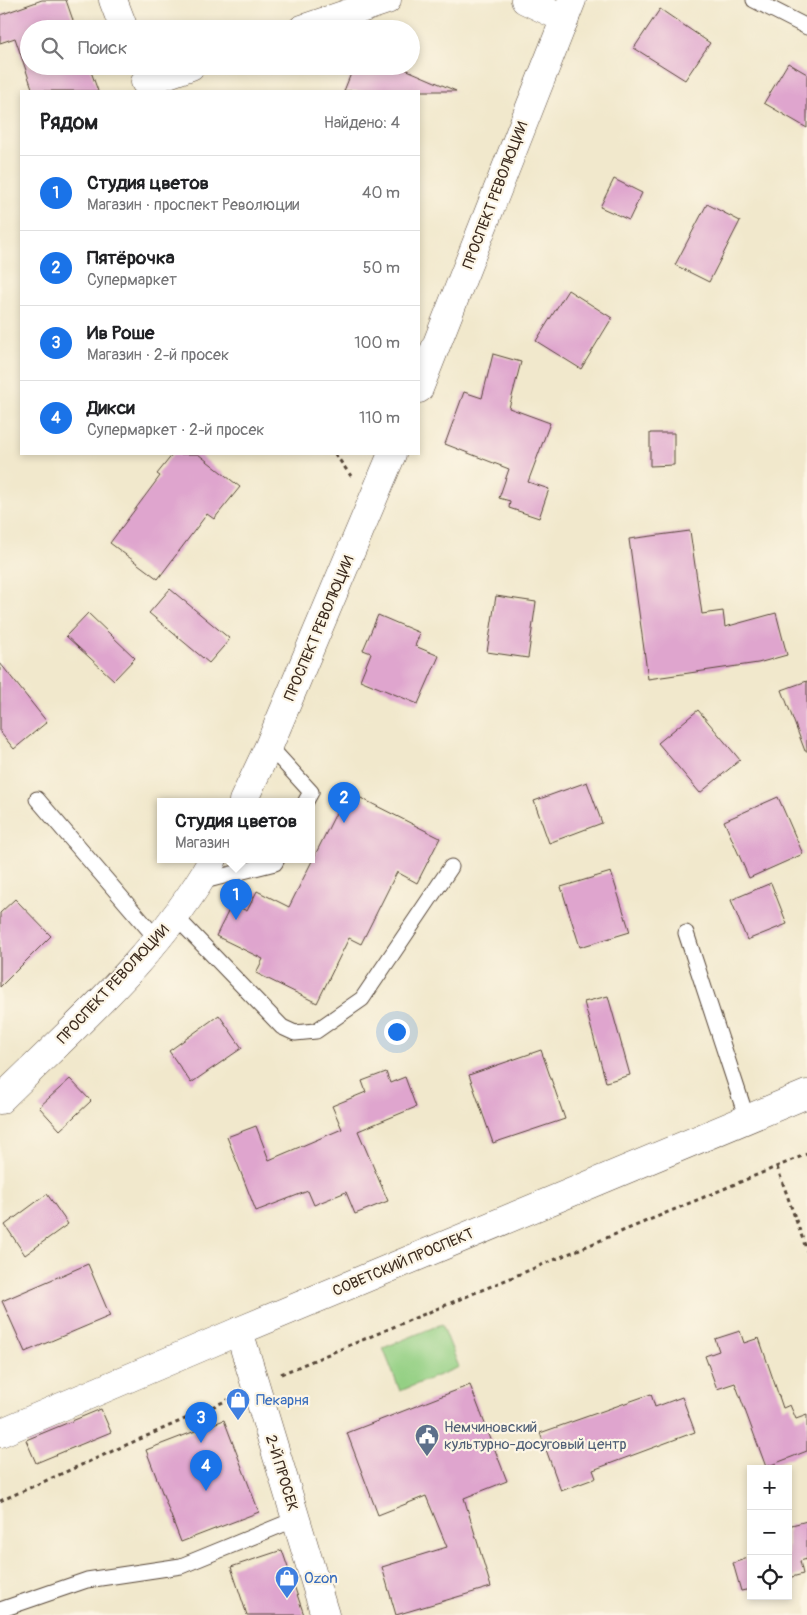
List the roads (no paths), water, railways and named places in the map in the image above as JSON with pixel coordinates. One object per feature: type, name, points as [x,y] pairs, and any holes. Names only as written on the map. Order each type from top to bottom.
[{"type":"street","points":[[113,0],[121,20]]},
{"type":"street","points":[[328,20],[387,0]]},
{"type":"street","points":[[525,0],[568,9]]},
{"type":"street","name":"ПРОСПЕКТ РЕВОЛЮЦИИ","points":[[420,386],[568,9]]},
{"type":"street","points":[[144,80],[161,75]]},
{"type":"street","name":"ПРОСПЕКТ РЕВОЛЮЦИИ","points":[[245,798],[392,455]]},
{"type":"street","name":"ПРОСПЕКТ РЕВОЛЮЦИИ","points":[[0,1100],[115,986],[156,940],[200,882],[211,863]]},
{"type":"street","name":"СОВЕТСКИЙ ПРОСПЕКТ","points":[[0,1433],[238,1331],[807,1094]]},
{"type":"street","name":"2-Й ПРОСЕК","points":[[238,1331],[325,1615]]},
{"type":"lane","points":[[754,0],[807,28]]},
{"type":"lane","points":[[269,746],[311,792],[308,798]]},
{"type":"lane","points":[[37,799],[156,940]]},
{"type":"lane","points":[[200,882],[275,863]]},
{"type":"lane","points":[[175,916],[282,1027],[295,1033],[316,1031],[362,1000],[451,867]]},
{"type":"lane","points":[[686,933],[747,1119]]},
{"type":"lane","points":[[0,1610],[86,1580],[181,1566],[296,1519]]},
{"type":"place","name":"Пятёрочка","points":[[344,823]]},
{"type":"place","name":"Студия цветов","points":[[236,920]]},
{"type":"place","name":"Пекарня","points":[[238,1421]]},
{"type":"place","name":"Ив Роше","points":[[201,1443]]},
{"type":"place","name":"Немчиновский культурно-досуговый центр","points":[[427,1457]]},
{"type":"place","name":"Дикси","points":[[206,1491]]},
{"type":"place","name":"Ozon","points":[[287,1599]]}]
